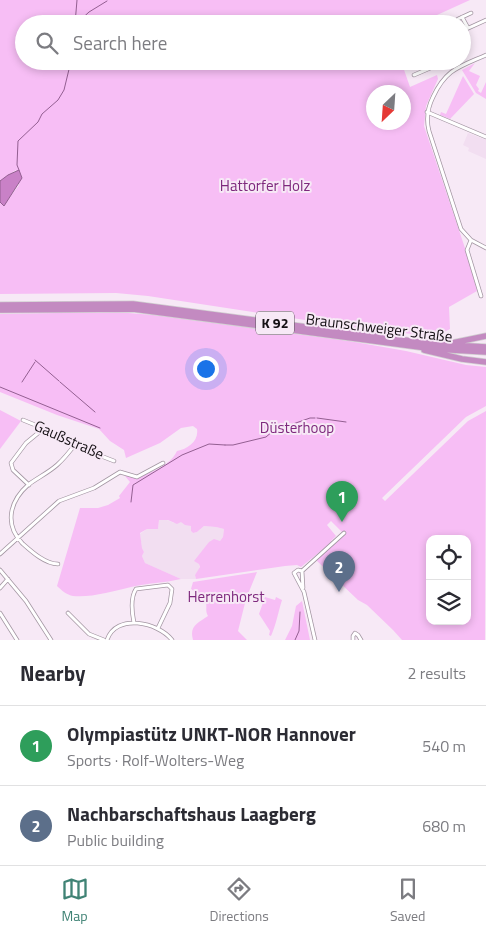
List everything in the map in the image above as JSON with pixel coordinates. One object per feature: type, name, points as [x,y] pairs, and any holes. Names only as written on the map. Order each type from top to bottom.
[{"type":"highway","name":"Braunschweiger Straße","points":[[0,305],[133,304],[434,344],[486,348]]},
{"type":"highway","name":"Braunschweiger Straße","points":[[0,310],[133,309],[403,345],[486,352]]},
{"type":"highway","points":[[434,344],[453,343],[486,336]]},
{"type":"highway","points":[[403,345],[453,358],[486,362]]},
{"type":"street","points":[[467,15],[471,13]]},
{"type":"street","points":[[471,27],[486,20]]},
{"type":"street","points":[[471,60],[486,55]]},
{"type":"street","points":[[414,75],[426,70]]},
{"type":"street","points":[[453,70],[442,80],[427,112],[429,132],[458,224],[465,235],[486,248]]},
{"type":"street","points":[[427,112],[486,138]]},
{"type":"street","points":[[471,240],[467,250],[481,296]]},
{"type":"street","name":"Gaußstraße","points":[[23,420],[77,442],[114,461]]},
{"type":"street","points":[[29,485],[13,470],[11,463],[26,443],[43,429]]},
{"type":"street","points":[[58,564],[46,561],[17,537],[11,522],[11,512],[15,500],[29,485],[58,464],[77,442]]},
{"type":"street","points":[[0,554],[59,501],[94,488],[120,472],[137,477],[163,463]]},
{"type":"street","points":[[302,589],[294,573],[298,570],[302,571],[344,533]]},
{"type":"street","points":[[0,570],[26,601],[51,640]]},
{"type":"street","points":[[302,571],[302,589],[314,640]]},
{"type":"street","points":[[0,588],[8,579]]},
{"type":"street","points":[[134,623],[134,591],[136,589],[168,585],[172,589],[172,598],[158,628]]},
{"type":"street","points":[[0,612],[17,640]]},
{"type":"street","points":[[68,613],[89,634],[105,640],[113,630],[123,625],[134,623],[147,624],[158,628],[172,640]]},
{"type":"street","points":[[353,640],[355,633],[361,640]]},
{"type":"shaded area","points":[[468,133],[486,140],[486,159],[468,151],[469,148],[463,145]]},
{"type":"shaded area","points":[[19,170],[22,178],[4,206],[0,202],[0,181]]},
{"type":"shaded area","points":[[159,520],[167,520],[174,523],[181,521],[191,526],[193,533],[204,526],[224,529],[223,537],[220,541],[209,542],[199,564],[200,569],[195,575],[196,579],[181,579],[145,563],[142,556],[144,552],[140,534],[147,529],[158,529]]},
{"type":"green space","name":"Hattorfer Holz","points":[[0,0],[470,0],[437,15],[15,15],[15,70],[404,70],[409,85],[366,85],[366,130],[411,130],[411,87],[437,75],[438,79],[426,106],[424,126],[468,257],[477,291],[449,307],[450,329],[438,335],[430,336],[358,328],[148,296],[116,293],[0,294],[0,202],[4,205],[19,185],[16,170],[0,181]]},
{"type":"green space","points":[[462,70],[470,70],[480,76],[476,85],[481,93],[486,82],[486,99],[476,93]]},
{"type":"green space","points":[[463,76],[474,94],[450,119],[440,115],[441,112],[446,114]]},
{"type":"green space","name":"Düsterhoop","points":[[116,312],[153,315],[349,341],[406,351],[466,365],[486,367],[486,406],[466,417],[382,498],[385,501],[468,421],[486,411],[485,640],[402,640],[367,605],[358,600],[317,561],[318,558],[345,535],[331,521],[327,525],[336,536],[332,542],[301,567],[297,565],[285,566],[196,579],[195,575],[200,567],[194,561],[209,542],[214,539],[220,541],[223,537],[224,529],[204,526],[193,533],[191,526],[181,522],[177,524],[168,520],[159,520],[158,529],[147,529],[140,533],[144,552],[142,556],[145,563],[181,579],[102,594],[87,596],[69,595],[57,586],[80,508],[98,508],[120,498],[119,496],[130,482],[125,476],[126,474],[132,477],[138,476],[164,466],[177,451],[192,444],[196,437],[197,429],[193,426],[181,428],[160,443],[126,458],[124,450],[110,441],[99,429],[57,415],[0,392],[0,314]]},
{"type":"green space","points":[[0,410],[21,421],[0,449]]},
{"type":"green space","name":"Herrenhorst","points":[[257,572],[246,599],[238,631],[247,640],[193,640],[193,628],[208,616],[205,601],[191,589],[193,582]]},
{"type":"green space","points":[[265,597],[275,600],[276,597],[282,600],[271,636],[269,635],[270,631],[259,614]]},
{"type":"green space","points":[[302,601],[310,640],[285,640],[292,626],[296,606]]},
{"type":"waterway","points":[[76,15],[77,0]]},
{"type":"waterway","points":[[86,15],[107,1]]},
{"type":"waterway","points":[[19,170],[17,165],[18,141],[38,122],[42,114],[58,100],[64,90],[69,70]]},
{"type":"waterway","points":[[35,360],[59,381]]},
{"type":"waterway","points":[[22,382],[35,362]]},
{"type":"waterway","points":[[60,382],[95,412]]},
{"type":"waterway","points":[[0,387],[100,428]]},
{"type":"waterway","points":[[225,445],[233,445],[266,437],[273,431],[315,418]]},
{"type":"waterway","points":[[317,418],[346,422]]},
{"type":"waterway","points":[[131,502],[133,485],[182,455],[209,444],[225,445]]},
{"type":"waterway","points":[[295,640],[299,631],[300,612]]},
{"type":"place","name":"Olympiastütz UNKT-NOR Hannover","points":[[342,522]]},
{"type":"place","name":"Nachbarschaftshaus Laagberg","points":[[339,592]]}]
